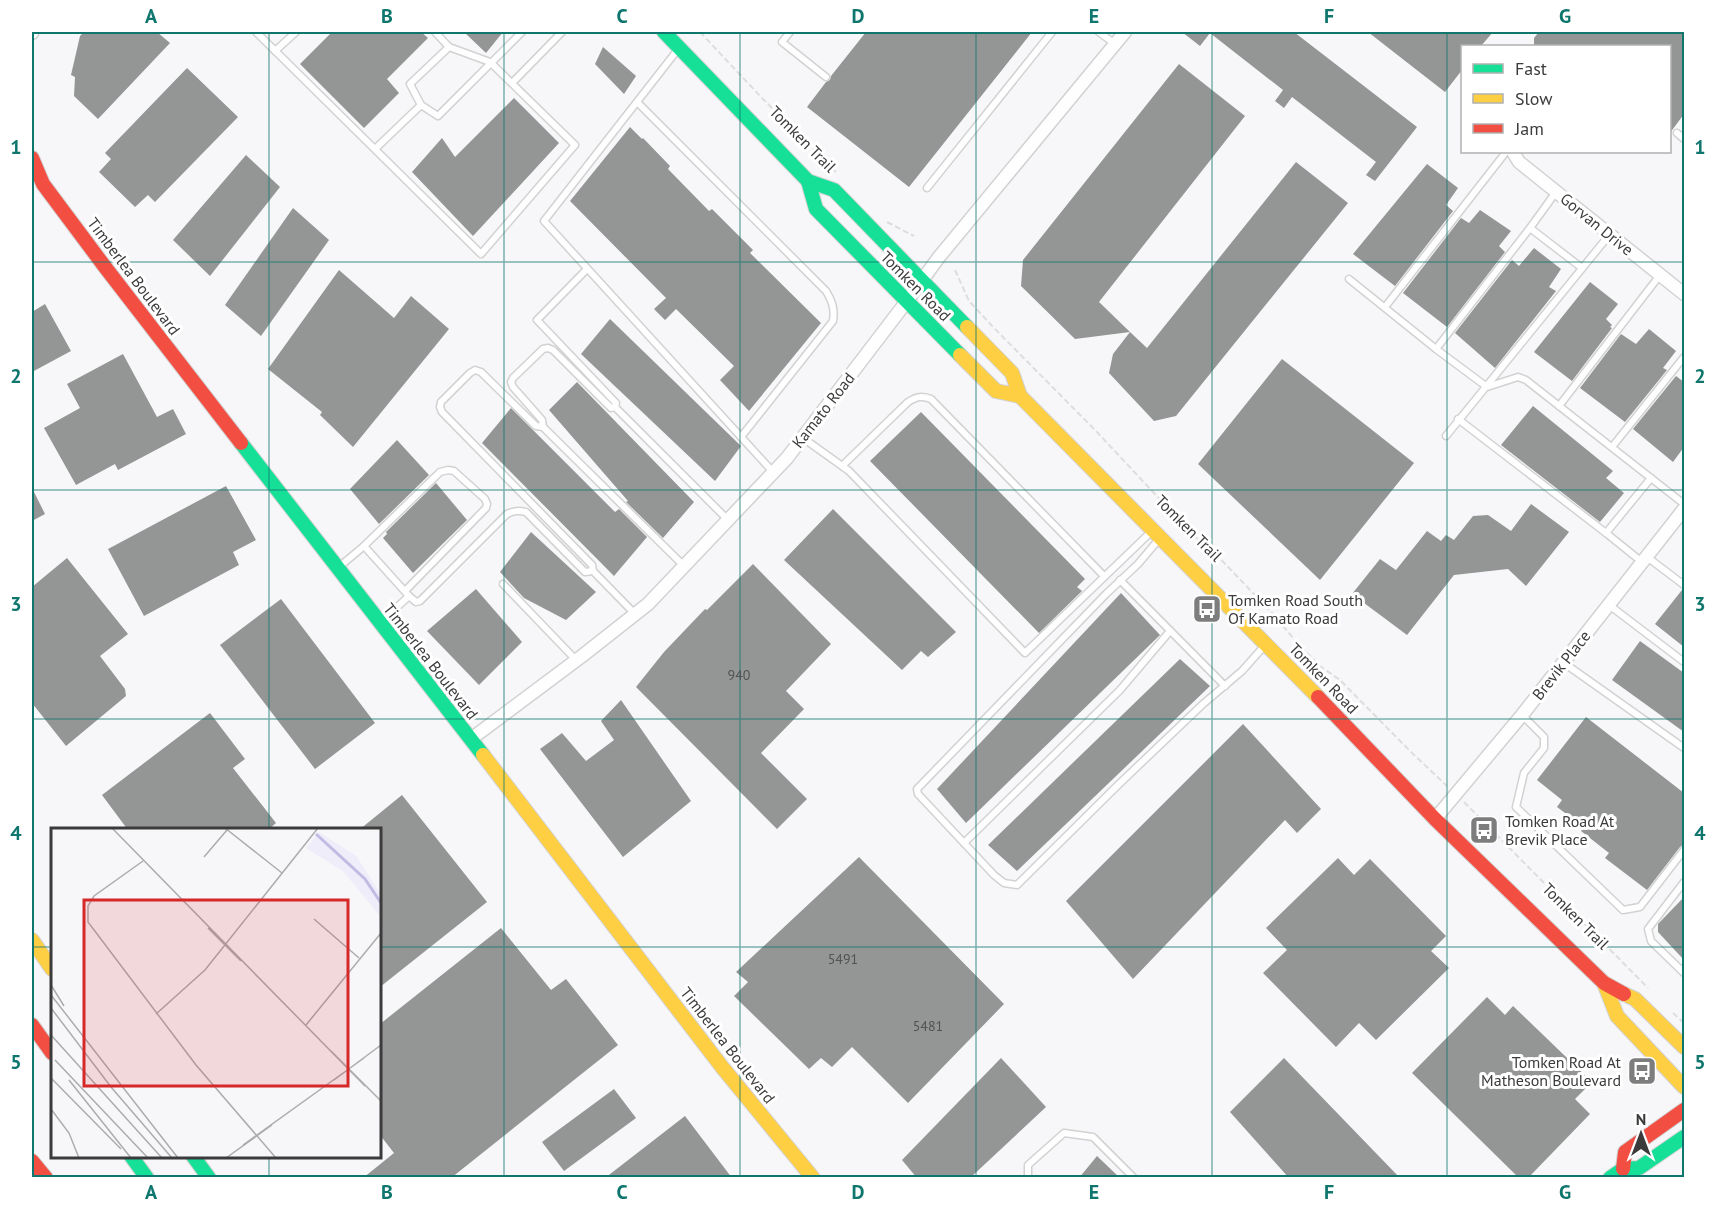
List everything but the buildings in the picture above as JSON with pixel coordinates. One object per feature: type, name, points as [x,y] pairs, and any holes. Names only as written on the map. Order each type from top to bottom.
[{"type":"main road","name":"Tomken Road","points":[[664,32],[808,181],[834,190],[923,280],[1012,374],[1020,396],[1267,643],[1435,819],[1604,983],[1635,999],[1684,1047]]},
{"type":"main road","name":"Timberlea Boulevard","points":[[32,158],[44,184],[105,267],[722,1066],[813,1178]]},
{"type":"main road","name":"Tomken Road","points":[[808,181],[816,209],[996,391],[1020,396]]},
{"type":"main road","points":[[32,940],[51,968]]},
{"type":"main road","name":"Tomken Road","points":[[1604,983],[1617,1016],[1684,1087]]},
{"type":"main road","points":[[32,1025],[51,1052]]},
{"type":"main road","points":[[1623,1169],[1625,1152],[1684,1110]]},
{"type":"main road","points":[[1610,1178],[1623,1169],[1639,1168],[1684,1137]]},
{"type":"main road","points":[[132,1158],[147,1178]]},
{"type":"main road","points":[[194,1158],[209,1178]]},
{"type":"main road","points":[[32,1161],[46,1178]]},
{"type":"street","name":"Kamato Road","points":[[471,739],[648,604],[773,472],[802,438],[939,257],[1125,32]]},
{"type":"street","name":"Gorvan Drive","points":[[1514,153],[1519,162],[1684,294]]},
{"type":"street","name":"Brevik Place","points":[[1435,819],[1522,715],[1684,507]]},
{"type":"lane","points":[[256,32],[481,254],[575,145],[492,63],[449,46],[435,32]]},
{"type":"lane","points":[[275,51],[296,32]]},
{"type":"lane","points":[[449,46],[410,84],[421,105],[438,116],[522,32]]},
{"type":"lane","points":[[512,83],[562,32]]},
{"type":"lane","points":[[790,32],[782,42],[826,77]]},
{"type":"lane","points":[[927,188],[1052,32]]},
{"type":"lane","points":[[1099,32],[1114,44]]},
{"type":"lane","points":[[679,48],[544,221],[773,472]]},
{"type":"lane","points":[[637,102],[826,291],[832,301],[833,321],[741,437]]},
{"type":"lane","points":[[375,149],[421,105]]},
{"type":"lane","points":[[1677,133],[1684,139]]},
{"type":"lane","points":[[1385,307],[1505,153]]},
{"type":"lane","points":[[1436,350],[1556,191]]},
{"type":"lane","points":[[1530,228],[1582,268]]},
{"type":"lane","points":[[1446,436],[1610,234]]},
{"type":"lane","points":[[587,268],[537,320],[616,403],[615,407]]},
{"type":"lane","points":[[1559,406],[1660,275]]},
{"type":"lane","points":[[1349,279],[1436,350],[1487,387]]},
{"type":"lane","points":[[543,427],[542,420],[511,382],[543,350],[548,348],[553,350],[611,408],[615,407],[728,520]]},
{"type":"lane","points":[[1612,447],[1684,357]]},
{"type":"lane","points":[[635,614],[593,571],[592,565],[441,412],[441,402],[470,373],[475,370],[481,372],[536,426],[543,427],[684,566]]},
{"type":"lane","points":[[1487,387],[1518,377],[1526,380],[1651,478],[1684,507]]},
{"type":"lane","points":[[842,466],[908,402],[918,397],[931,399],[1104,576]]},
{"type":"lane","points":[[1458,419],[1606,533],[1684,585]]},
{"type":"lane","points":[[802,438],[857,479],[1025,653],[1104,576],[1157,534]]},
{"type":"lane","points":[[338,568],[440,472],[454,471],[485,499],[486,508],[380,622]]},
{"type":"lane","points":[[1606,533],[1651,478]]},
{"type":"lane","points":[[364,546],[416,602],[420,601],[507,514],[519,510],[526,512],[585,572],[593,571]]},
{"type":"lane","points":[[1157,534],[1120,580],[917,789],[918,794],[994,875],[1004,883],[1017,885],[1267,643]]},
{"type":"lane","points":[[1120,580],[1225,686]]},
{"type":"lane","points":[[503,584],[576,660]]},
{"type":"lane","points":[[1609,605],[1684,662]]},
{"type":"lane","points":[[963,843],[1120,690],[1170,630]]},
{"type":"lane","points":[[1563,662],[1684,748]]},
{"type":"lane","points":[[1522,715],[1544,737],[1544,748],[1524,773],[1516,807],[1623,910],[1640,907],[1684,850]]},
{"type":"lane","points":[[1684,882],[1648,929],[1651,941],[1684,973]]},
{"type":"lane","points":[[1028,1178],[1028,1165],[1064,1133],[1093,1137],[1134,1178]]},
{"type":"path","name":"Tomken Trail","points":[[700,32],[844,180]]},
{"type":"path","points":[[884,220],[914,236]]},
{"type":"path","name":"Tomken Trail","points":[[955,270],[969,301],[994,328],[1096,431],[1195,537],[1209,547],[1274,615],[1298,644],[1320,666],[1340,680],[1435,775]]},
{"type":"path","name":"Tomken Trail","points":[[1469,808],[1652,993]]},
{"type":"path","points":[[1668,1008],[1684,1023]]},
{"type":"traffic: fast","points":[[664,32],[808,181],[834,190],[967,327]]},
{"type":"traffic: fast","points":[[808,181],[816,209],[960,355]]},
{"type":"traffic: fast","points":[[241,443],[483,755]]},
{"type":"traffic: fast","points":[[1610,1178],[1623,1169],[1639,1168],[1684,1137]]},
{"type":"traffic: fast","points":[[132,1158],[147,1178]]},
{"type":"traffic: fast","points":[[194,1158],[209,1178]]},
{"type":"traffic: slow","points":[[967,327],[1012,373],[1020,396],[1318,697]]},
{"type":"traffic: slow","points":[[960,355],[996,391],[1020,396]]},
{"type":"traffic: slow","points":[[483,755],[722,1067],[813,1178]]},
{"type":"traffic: slow","points":[[32,940],[51,968]]},
{"type":"traffic: slow","points":[[1604,983],[1617,1016],[1684,1087]]},
{"type":"traffic: slow","points":[[1624,994],[1635,999],[1684,1047]]},
{"type":"traffic: jam","points":[[32,158],[43,184],[241,443]]},
{"type":"traffic: jam","points":[[1318,697],[1435,819],[1604,983],[1624,994]]},
{"type":"traffic: jam","points":[[32,1025],[51,1052]]},
{"type":"traffic: jam","points":[[1623,1169],[1625,1152],[1684,1110]]},
{"type":"traffic: jam","points":[[32,1161],[46,1178]]},
{"type":"place","name":"Tomken Road South Of Kamato Road","points":[[1207,609]]},
{"type":"place","name":"Tomken Road At Brevik Place","points":[[1484,830]]},
{"type":"place","name":"Tomken Road At Matheson Boulevard","points":[[1642,1071]]}]
